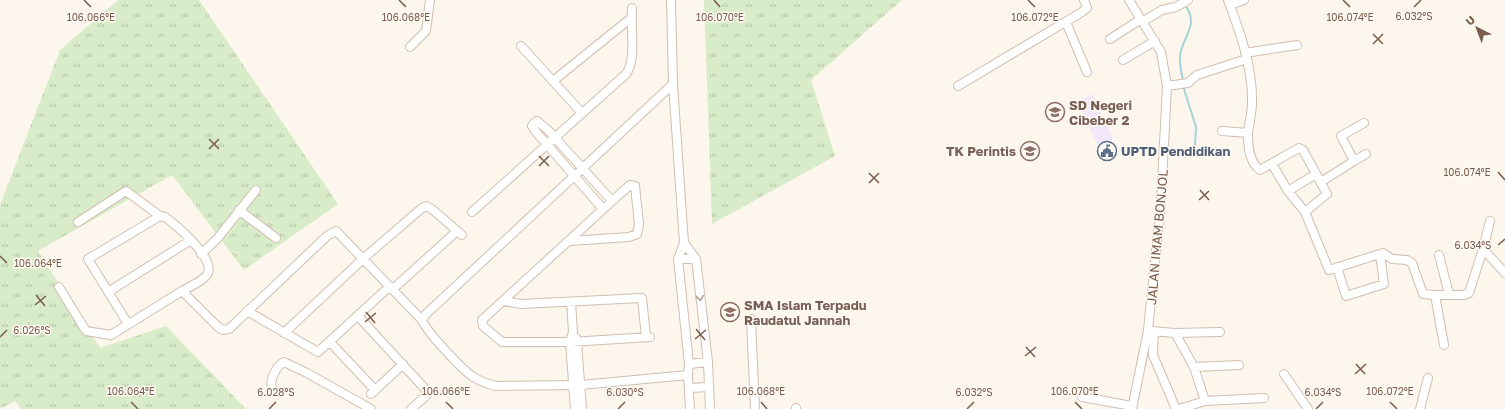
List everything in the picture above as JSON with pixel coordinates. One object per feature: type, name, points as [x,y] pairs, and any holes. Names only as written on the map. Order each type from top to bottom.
[{"type":"street","points":[[410,47],[426,31],[430,0]]},
{"type":"street","points":[[671,0],[673,84],[684,243],[678,260],[689,364],[688,375],[690,409]]},
{"type":"street","points":[[958,86],[1086,10],[1087,8],[1084,0]]},
{"type":"street","name":"JALAN IMAM BONJOL","points":[[1129,0],[1161,52],[1167,86],[1161,202],[1151,331],[1132,407]]},
{"type":"street","points":[[1110,39],[1141,20],[1162,10],[1176,7],[1188,0]]},
{"type":"street","points":[[1244,0],[1229,3],[1246,56],[1252,86],[1252,104],[1248,133],[1249,148],[1256,167],[1260,170],[1301,149],[1327,195],[1305,212]]},
{"type":"street","points":[[472,212],[629,70],[631,59],[632,8]]},
{"type":"street","points":[[553,81],[631,18]]},
{"type":"street","points":[[1066,22],[1087,72]]},
{"type":"street","points":[[1123,60],[1155,41]]},
{"type":"street","points":[[1167,86],[1184,83],[1197,76],[1246,56],[1297,45]]},
{"type":"street","points":[[521,46],[582,113]]},
{"type":"street","points":[[422,320],[425,315],[673,84]]},
{"type":"street","points":[[603,209],[532,126],[535,122],[537,121],[554,138],[612,201]]},
{"type":"street","points":[[1354,161],[1341,136],[1364,123]]},
{"type":"street","points":[[1222,131],[1248,133]]},
{"type":"street","points":[[1321,182],[1366,154]]},
{"type":"street","points":[[1272,164],[1288,191],[1305,212],[1326,266],[1329,270],[1380,254],[1386,254],[1392,259],[1407,260],[1412,263],[1423,294],[1464,295],[1470,291],[1490,221]]},
{"type":"street","points":[[1288,191],[1316,174]]},
{"type":"street","points":[[504,300],[521,304],[643,298],[648,337],[574,342],[502,342],[483,326],[482,322],[504,300],[630,185],[635,186],[639,224],[637,234],[629,237],[570,241]]},
{"type":"street","points":[[201,254],[256,190]]},
{"type":"street","points":[[58,286],[86,331],[111,334],[206,276],[209,272],[208,266],[191,240],[165,217],[160,216],[126,191],[78,222]]},
{"type":"street","points":[[247,310],[284,333],[318,352],[391,288],[459,233],[433,210],[426,206],[364,258],[284,333]]},
{"type":"street","points":[[239,210],[276,238]]},
{"type":"street","points":[[128,324],[88,259],[160,216]]},
{"type":"street","points":[[182,291],[218,328],[223,330],[229,329],[247,310],[332,232],[339,233],[422,320],[427,328],[462,367],[474,378],[486,384],[496,386],[578,385],[688,375]]},
{"type":"street","points":[[108,292],[191,240]]},
{"type":"street","points":[[684,243],[696,259],[708,362],[710,409]]},
{"type":"street","points":[[1482,249],[1505,273]]},
{"type":"street","points":[[1337,267],[1346,296],[1384,284],[1380,254]]},
{"type":"street","points":[[1439,255],[1449,294]]},
{"type":"street","points":[[678,260],[696,259]]},
{"type":"street","points":[[1435,295],[1444,345]]},
{"type":"street","points":[[571,302],[578,385],[582,409]]},
{"type":"street","points":[[358,316],[428,392],[411,409]]},
{"type":"street","points":[[751,319],[755,409]]},
{"type":"street","points":[[1220,332],[1151,331],[1153,355],[1177,409],[1205,401],[1264,398]]},
{"type":"street","points":[[1175,332],[1194,367],[1205,401]]},
{"type":"street","points":[[330,342],[373,392],[403,364]]},
{"type":"street","points":[[276,391],[272,388],[271,382],[280,363],[284,362],[308,373],[371,409]]},
{"type":"street","points":[[689,364],[708,362]]},
{"type":"street","points":[[1194,367],[1239,365]]},
{"type":"street","points":[[1284,374],[1308,409]]},
{"type":"street","points":[[1420,409],[1428,378]]},
{"type":"street","points":[[575,409],[578,385]]},
{"type":"street","points":[[689,388],[709,387]]},
{"type":"street","points":[[1082,397],[1132,407]]},
{"type":"shaded area","points":[[1092,94],[1113,139],[1098,146],[1077,102]]},
{"type":"green space","points":[[118,0],[199,0],[338,204],[244,270],[172,175],[38,251],[100,348],[166,326],[246,409],[21,409],[15,401],[0,409],[0,205],[60,50]]},
{"type":"green space","points":[[704,0],[902,0],[811,80],[835,156],[712,224]]},
{"type":"waterway","points":[[1183,81],[1180,56],[1181,49],[1191,24],[1189,11],[1184,4]]},
{"type":"waterway","points":[[1183,86],[1196,127],[1195,145]]},
{"type":"place","name":"SD Negeri Cibeber 2","points":[[1055,112]]},
{"type":"place","name":"TK Perintis","points":[[1030,151]]},
{"type":"place","name":"UPTD Pendidikan","points":[[1107,151]]},
{"type":"place","name":"SMA Islam Terpadu Raudatul Jannah","points":[[730,312]]}]
